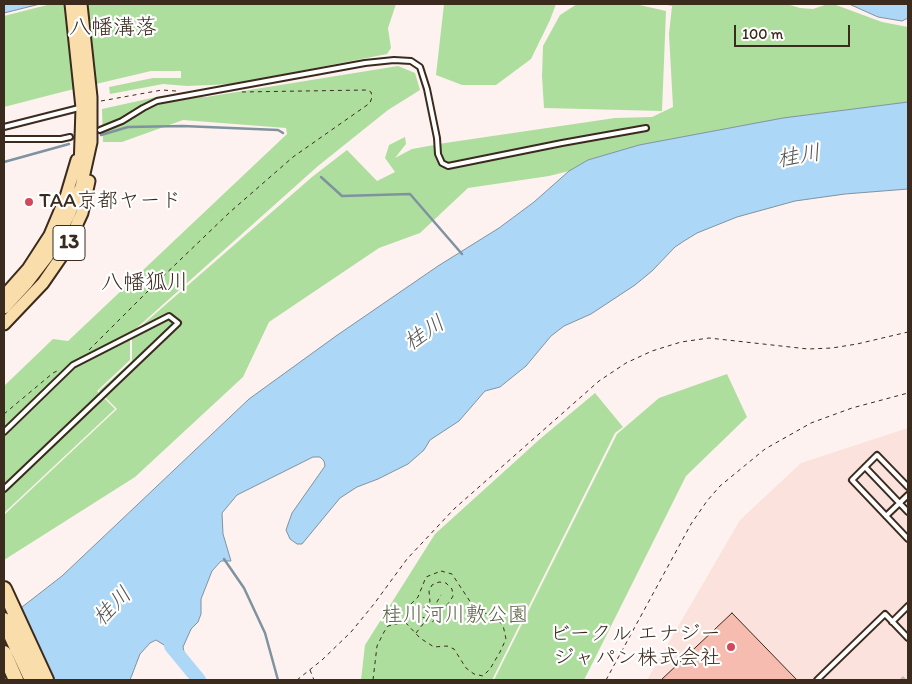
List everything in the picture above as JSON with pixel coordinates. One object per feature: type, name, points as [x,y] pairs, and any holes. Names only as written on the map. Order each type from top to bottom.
[{"type":"highway","points":[[4,589],[46,680]]},
{"type":"highway","points":[[4,620],[32,680]]},
{"type":"highway","points":[[4,653],[16,680]]},
{"type":"main road","name":"13","points":[[71,4],[88,101]]},
{"type":"main road","name":"13","points":[[4,324],[43,283],[63,254],[74,234],[82,213],[88,188],[86,143],[88,101],[81,4]]},
{"type":"main road","name":"13","points":[[4,308],[47,257],[74,203],[80,165],[86,143]]},
{"type":"main road","name":"13","points":[[4,296],[28,269],[50,235],[86,143]]},
{"type":"lane","points":[[100,130],[122,121],[157,101],[364,63],[394,60],[411,61],[420,66],[428,89],[438,154],[442,163],[448,166],[646,128]]},
{"type":"lane","points":[[4,127],[88,101]]},
{"type":"lane","points":[[4,139],[61,139],[70,137]]},
{"type":"lane","points":[[4,432],[73,365],[169,316],[178,323],[4,489]]},
{"type":"lane","points":[[904,544],[908,539],[904,534],[852,480],[877,455],[908,487]]},
{"type":"lane","points":[[865,467],[908,512]]},
{"type":"lane","points":[[886,516],[908,495]]},
{"type":"lane","points":[[904,534],[908,529]]},
{"type":"lane","points":[[892,622],[908,606]]},
{"type":"lane","points":[[817,680],[885,614],[908,638]]},
{"type":"path","points":[[88,101],[162,90],[180,91]]},
{"type":"path","points":[[87,352],[230,212],[293,157],[370,103],[372,97],[367,90],[235,92]]},
{"type":"path","points":[[297,680],[322,660],[351,632],[407,559],[454,509],[599,381],[626,363],[652,351],[681,342],[710,338],[808,349],[857,344],[908,332]]},
{"type":"path","points":[[4,414],[53,373],[73,365]]},
{"type":"path","points":[[606,680],[691,524],[706,501],[720,486],[765,449],[811,423],[852,408],[908,393]]},
{"type":"path","points":[[441,571],[452,574],[474,606],[494,617],[503,625],[506,639],[500,652],[483,676],[474,674],[466,668],[454,649],[447,646],[434,647],[420,638],[406,622],[406,614],[418,596],[426,577],[441,571]]},
{"type":"path","points":[[439,582],[446,583],[452,589],[453,596],[447,605],[441,607],[440,615],[437,618],[432,622],[427,620],[422,617],[420,611],[430,602],[429,591],[432,585],[439,582]]},
{"type":"path","points":[[416,633],[427,620],[440,595]]},
{"type":"path","points":[[373,680],[378,646],[384,632],[388,626],[406,622]]},
{"type":"path","points":[[310,670],[314,680]]},
{"type":"shaded area","points":[[908,428],[908,680],[647,680],[740,520],[801,463]]},
{"type":"green space","points":[[51,4],[396,4],[388,28],[391,48],[387,54],[234,84],[187,86],[163,84],[110,94],[109,87],[153,78],[181,78],[181,71],[151,71],[4,107],[4,16]]},
{"type":"green space","points":[[444,4],[556,4],[531,59],[496,85],[462,85],[436,75]]},
{"type":"green space","points":[[577,4],[635,4],[666,11],[662,111],[544,108],[543,46],[560,15]]},
{"type":"green space","points":[[662,4],[787,4],[813,9],[825,5],[836,5],[882,22],[908,27],[908,102],[783,118],[639,145],[588,160],[569,171],[549,176],[468,188],[420,233],[379,248],[269,322],[243,377],[135,477],[4,560],[4,515],[117,409],[99,391],[132,361],[132,334],[312,177],[347,150],[377,181],[395,172],[385,158],[389,145],[405,137],[406,144],[395,158],[412,149],[445,143],[615,118],[652,117],[673,107],[669,34],[672,6]]},
{"type":"green space","points":[[398,66],[415,73],[420,90],[388,110],[318,166],[130,334],[130,360],[97,391],[115,409],[4,513],[4,386],[53,339],[68,341],[287,134],[286,128],[183,120],[122,142],[103,142],[102,109],[161,96],[206,97]]},
{"type":"green space","points":[[727,374],[747,417],[686,476],[584,680],[494,680],[617,434],[659,398]]},
{"type":"green space","name":"桂川河川敷公園","points":[[595,393],[623,427],[615,433],[492,680],[361,680],[365,645],[435,534],[540,439]]},
{"type":"water","points":[[4,4],[40,4],[4,13]]},
{"type":"water","points":[[849,4],[908,4],[908,18],[902,21],[878,17]]},
{"type":"water","name":"桂川","points":[[908,102],[908,189],[845,194],[795,201],[737,217],[697,233],[675,247],[652,271],[635,285],[591,314],[564,326],[551,336],[526,366],[500,387],[485,391],[459,421],[430,440],[424,450],[408,464],[357,487],[340,498],[302,544],[297,544],[290,539],[286,530],[292,513],[325,466],[324,461],[320,457],[313,457],[237,495],[222,513],[223,534],[231,561],[221,561],[212,571],[201,599],[201,614],[198,622],[191,629],[183,647],[185,657],[178,662],[164,645],[156,640],[150,643],[140,654],[130,680],[4,680],[4,621],[62,576],[249,399],[438,266],[499,228],[534,202],[569,171],[588,160],[639,145],[783,118]]},
{"type":"building","name":"ビークル エナジー ジャパン株式会社","points":[[732,613],[797,680],[661,680]]},
{"type":"waterway","points":[[101,135],[128,127],[183,126],[278,130],[283,133]]},
{"type":"waterway","points":[[4,162],[69,144]]},
{"type":"waterway","points":[[321,177],[342,196],[410,194],[462,254]]},
{"type":"waterway","points":[[224,559],[244,588],[265,633],[278,680]]},
{"type":"waterway","points":[[171,646],[199,680]]},
{"type":"place","name":"TAA京都ヤード","points":[[29,202]]},
{"type":"place","name":"ビークル エナジー ジャパン株式会社","points":[[731,647]]},
{"type":"district","name":"八幡溝落","points":[[113,28]]},
{"type":"district","name":"八幡狐川","points":[[145,283]]}]
